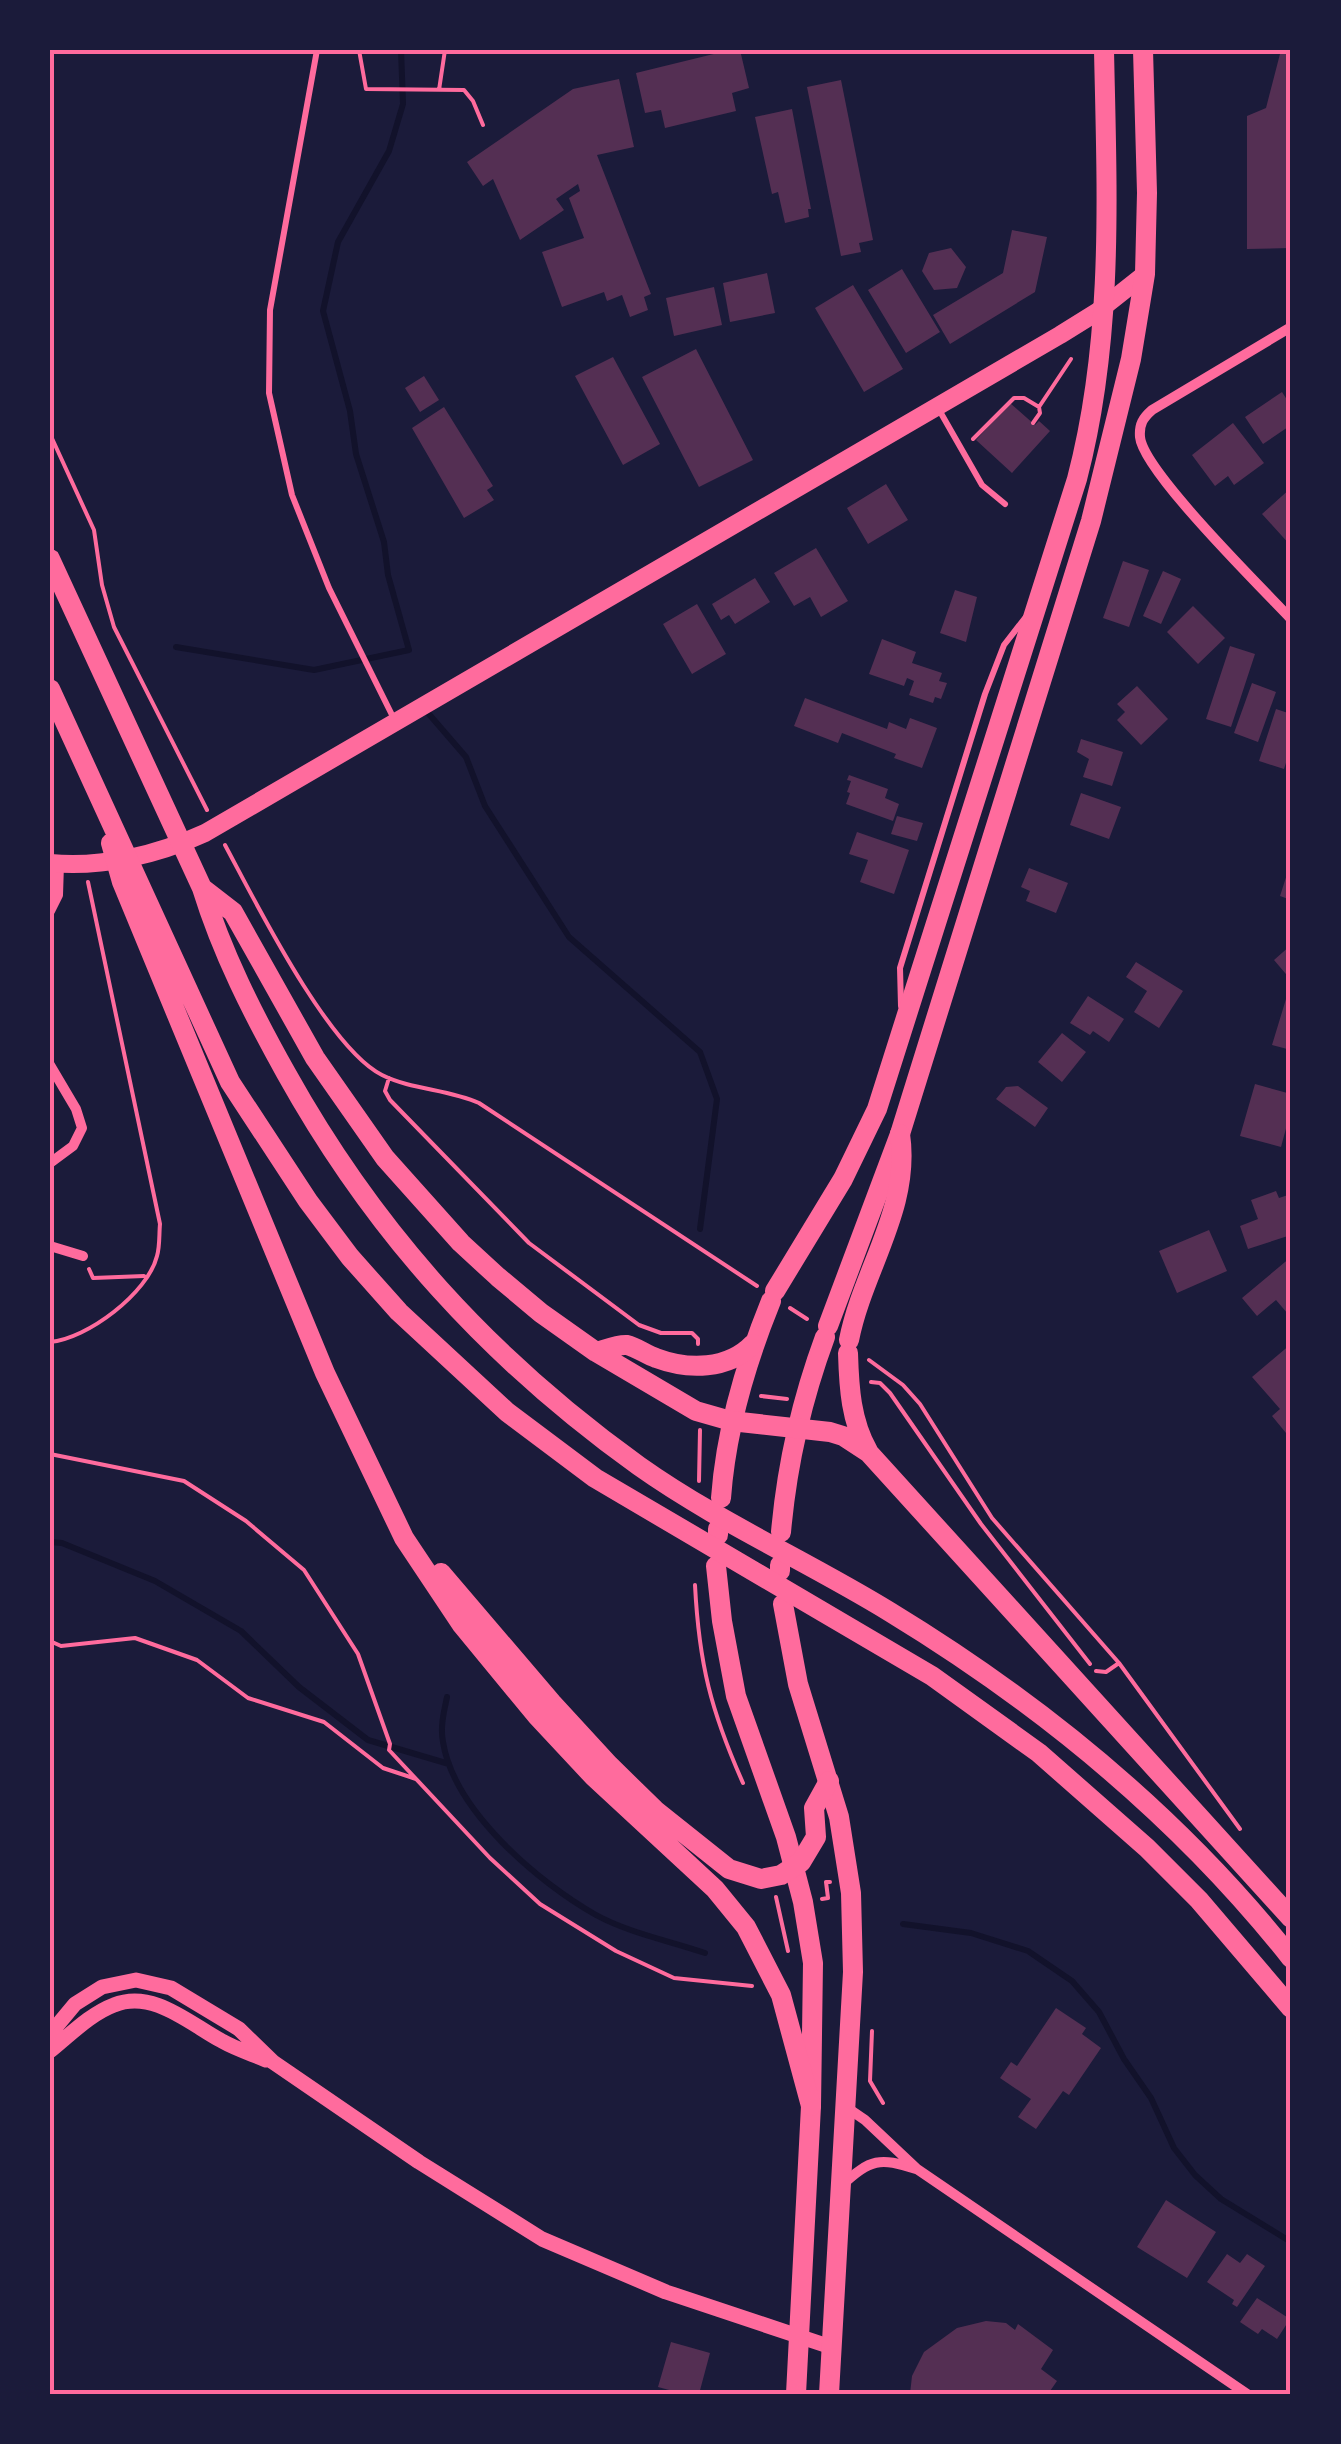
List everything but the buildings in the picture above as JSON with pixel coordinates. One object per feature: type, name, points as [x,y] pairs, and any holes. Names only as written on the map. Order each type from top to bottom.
[{"type":"highway","points":[[721,1498],[730,1421],[753,1344],[773,1296],[859,1149],[877,1108],[1077,478],[1091,422],[1105,306],[1104,50]]},
{"type":"highway","points":[[781,1532],[785,1485],[802,1400],[900,1134],[1087,536],[1131,359],[1145,274],[1143,50]]},
{"type":"highway","points":[[50,559],[202,888],[214,930],[272,1048],[340,1164],[406,1254],[472,1325],[532,1381],[642,1468],[885,1609],[979,1669],[1109,1770],[1208,1864],[1291,1958]]},
{"type":"highway","points":[[50,690],[102,807],[325,1373],[404,1538],[434,1586],[500,1673],[594,1777],[715,1889],[757,1944],[791,2023],[812,2106]]},
{"type":"highway","points":[[202,888],[233,912],[315,1058],[385,1158],[441,1222],[540,1313],[596,1352],[696,1411],[730,1421],[796,1426],[844,1436],[870,1453]]},
{"type":"highway","points":[[145,915],[230,1082],[308,1202],[399,1312],[507,1412],[595,1478],[853,1627],[985,1712],[1094,1799],[1199,1900],[1291,2008]]},
{"type":"highway","points":[[900,1134],[903,1164],[899,1198],[849,1346],[858,1434],[870,1453],[1291,1918]]},
{"type":"highway","points":[[596,1352],[626,1345],[664,1361],[711,1366],[740,1355],[753,1344]]},
{"type":"highway","points":[[370,1469],[450,1586],[552,1703],[655,1810],[729,1869],[762,1879],[794,1868],[814,1845],[814,1808],[829,1781]]},
{"type":"highway","points":[[716,1566],[736,1696],[794,1868],[813,1962],[812,2106],[796,2394]]},
{"type":"highway","points":[[783,1604],[798,1684],[844,1844],[851,1893],[853,1972],[829,2394]]},
{"type":"main road","points":[[55,864],[132,857],[185,842],[223,823],[938,407],[1105,306],[1145,274]]},
{"type":"street","points":[[1291,327],[1152,410],[1142,420],[1140,440],[1148,458],[1200,522],[1291,618]]},
{"type":"street","points":[[50,911],[58,895],[55,864]]},
{"type":"street","points":[[50,1064],[76,1109],[82,1128],[72,1146],[50,1163]]},
{"type":"street","points":[[50,1246],[82,1256]]},
{"type":"street","points":[[50,2034],[85,1996],[119,1982],[152,1982],[170,1988],[239,2030],[273,2062],[542,2239],[666,2292],[831,2346]]},
{"type":"street","points":[[50,2051],[93,2016],[132,2000],[161,2006],[226,2043],[273,2062]]},
{"type":"street","points":[[844,2106],[865,2120],[917,2169],[1247,2394]]},
{"type":"street","points":[[841,2186],[865,2166],[881,2160],[917,2169]]},
{"type":"lane","points":[[317,50],[270,310],[270,393],[292,495],[329,588],[396,722]]},
{"type":"lane","points":[[938,407],[982,485],[1005,504]]},
{"type":"path","points":[[359,50],[366,89],[464,90],[483,125]]},
{"type":"path","points":[[439,90],[445,50]]},
{"type":"path","points":[[1033,423],[1040,413],[1039,406],[1071,359]]},
{"type":"path","points":[[960,447],[972,441],[1014,398],[1024,398],[1039,406]]},
{"type":"path","points":[[50,434],[94,530],[105,599],[114,627],[208,812]]},
{"type":"path","points":[[226,846],[296,972],[330,1022],[368,1066],[389,1078],[463,1096],[487,1108]]},
{"type":"path","points":[[50,1342],[60,1342],[97,1324],[131,1299],[157,1258],[160,1224],[88,882]]},
{"type":"path","points":[[389,1078],[385,1091],[390,1100],[529,1243],[639,1325],[660,1333],[692,1333],[698,1338]]},
{"type":"path","points":[[82,1256],[94,1278],[146,1275]]},
{"type":"path","points":[[873,1381],[890,1393],[1002,1552],[1094,1670],[1106,1672],[1118,1663]]},
{"type":"path","points":[[738,1394],[802,1400]]},
{"type":"path","points":[[50,1454],[184,1481],[246,1521],[304,1570],[358,1654],[389,1747],[490,1858],[540,1904],[616,1951],[674,1978],[752,1986]]},
{"type":"path","points":[[1030,1562],[1118,1663],[1250,1842]]},
{"type":"path","points":[[50,1641],[62,1646],[135,1638],[198,1660],[248,1698],[324,1722],[384,1768],[418,1780]]},
{"type":"path","points":[[816,1900],[828,1898],[826,1882],[838,1880]]},
{"type":"path","points":[[776,1898],[789,1954]]},
{"type":"waterway","points":[[176,647],[314,670],[409,650],[388,575],[384,542],[356,454],[350,411],[323,311],[338,242],[389,151],[403,104],[401,50]]},
{"type":"waterway","points":[[428,713],[466,757],[485,806],[569,937],[700,1052],[717,1099],[700,1229]]},
{"type":"waterway","points":[[50,1542],[62,1543],[155,1581],[241,1631],[299,1687],[368,1740],[449,1764]]},
{"type":"waterway","points":[[447,1697],[442,1736],[450,1768],[481,1819],[502,1842],[550,1884],[596,1915],[705,1953]]},
{"type":"waterway","points":[[903,1924],[971,1933],[1028,1951],[1072,1981],[1099,2012],[1151,2098],[1174,2148],[1195,2175],[1221,2199],[1291,2242]]}]
